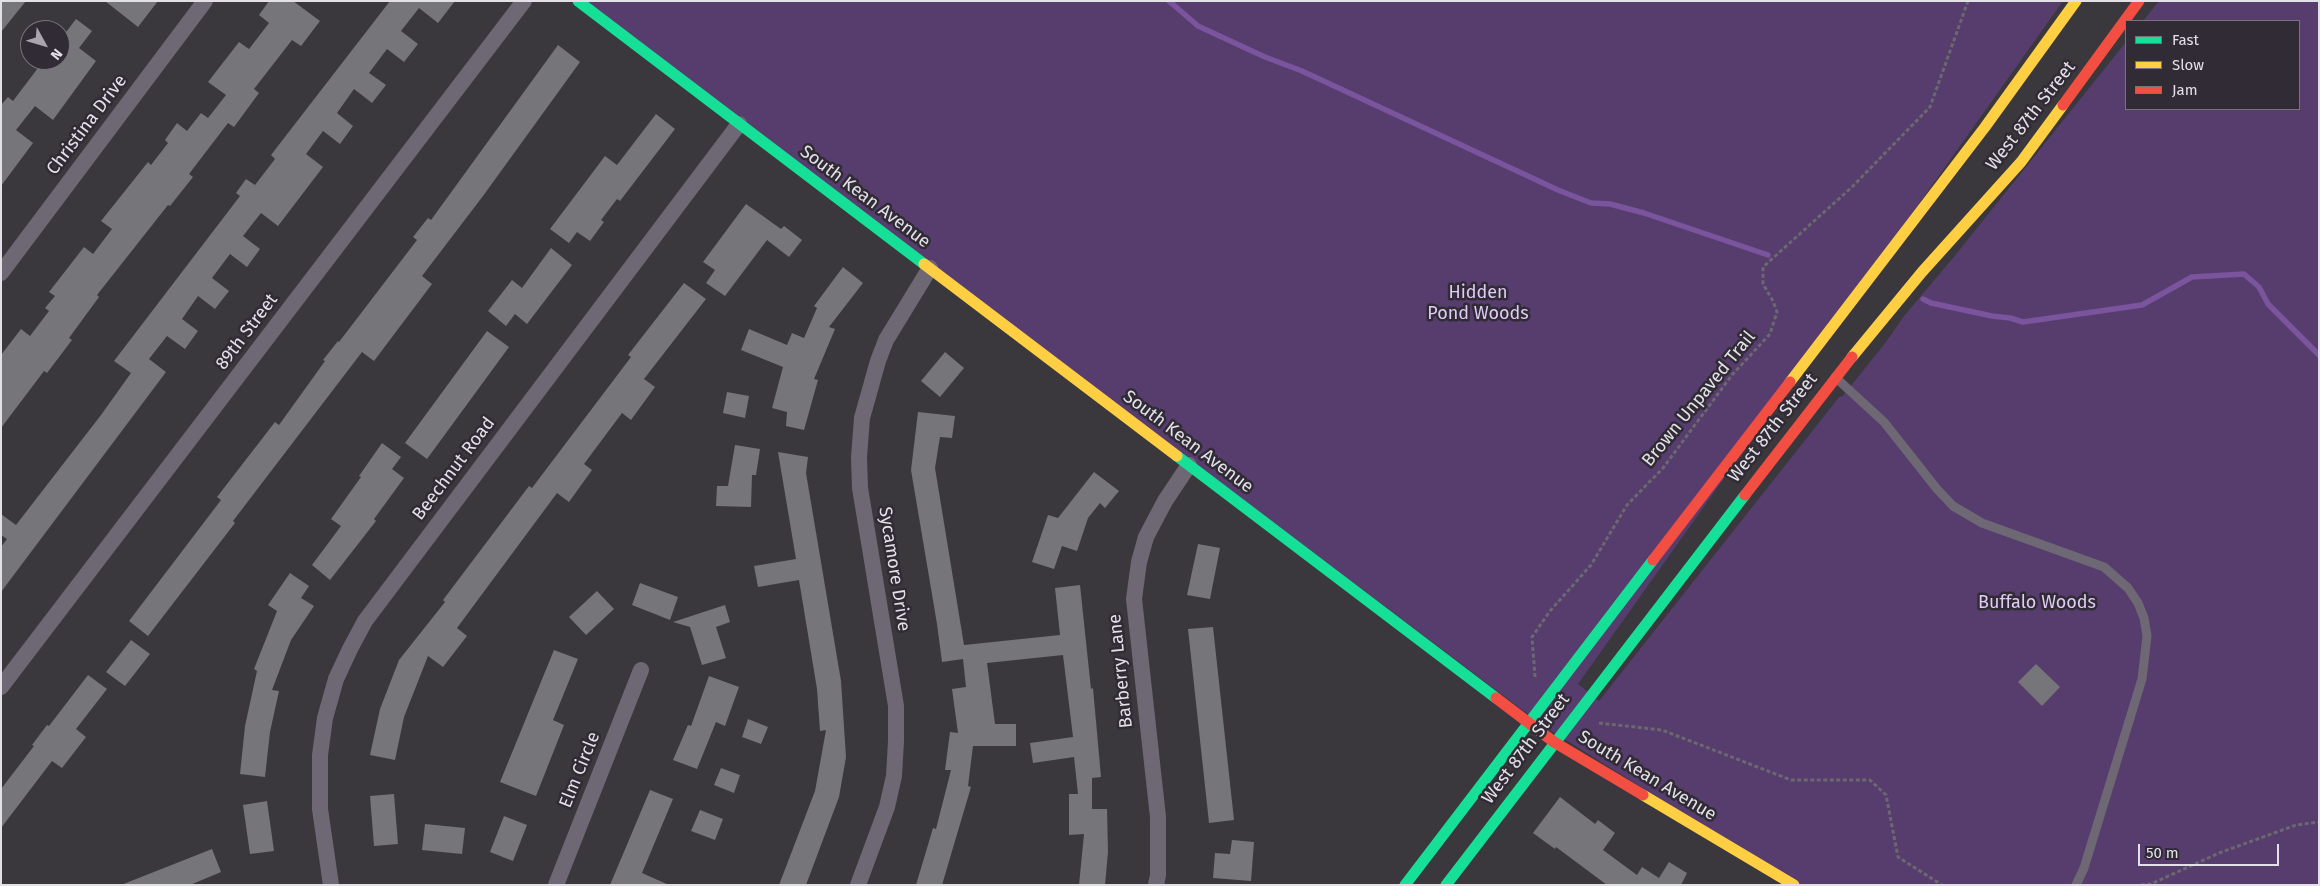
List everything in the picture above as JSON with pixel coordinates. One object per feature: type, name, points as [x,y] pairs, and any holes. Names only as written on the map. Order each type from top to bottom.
[{"type":"main road","name":"South Kean Avenue","points":[[578,1],[1554,742],[1794,885]]},
{"type":"main road","name":"West 87th Street","points":[[1405,885],[1985,127],[2076,1]]},
{"type":"main road","name":"West 87th Street","points":[[2125,20],[2139,1]]},
{"type":"main road","name":"West 87th Street","points":[[1446,885],[1834,377],[1922,272],[2021,162],[2125,20]]},
{"type":"street","name":"Christina Drive","points":[[1,273],[205,1]]},
{"type":"street","name":"89th Street","points":[[1,687],[524,1]]},
{"type":"street","name":"Beechnut Road","points":[[331,885],[320,809],[320,755],[325,718],[336,679],[365,621],[739,124]]},
{"type":"street","name":"Sycamore Drive","points":[[858,885],[887,807],[894,776],[896,741],[896,706],[860,488],[859,457],[862,418],[886,340],[930,268]]},
{"type":"street","name":"Barberry Lane","points":[[1156,885],[1158,875],[1158,817],[1134,599],[1139,562],[1146,537],[1165,501],[1189,465]]},
{"type":"street","name":"Elm Circle","points":[[556,885],[641,670]]},
{"type":"lane","points":[[1834,377],[1884,422],[1937,490],[1953,506],[1982,523],[2104,567],[2128,588],[2138,603],[2144,618],[2146,636],[2142,679],[2087,859],[2076,885]]},
{"type":"path","name":"Brown Unpaved Trail","points":[[1535,677],[1532,637],[1550,612],[1591,566],[1628,505],[1662,468],[1732,375],[1770,334],[1777,312],[1763,284],[1763,267],[1852,187],[1930,107],[1968,1]]},
{"type":"path","points":[[1599,723],[1662,730],[1791,780],[1870,780],[1886,795],[1898,857],[1942,885]]},
{"type":"path","points":[[2141,885],[2151,884],[2219,853],[2296,825],[2319,822]]},
{"type":"green space","points":[[581,1],[2063,1],[1578,684],[1599,701],[1840,396],[1842,397],[1886,342],[1904,316],[1953,258],[2125,43],[2125,110],[2300,110],[2300,20],[2144,20],[2159,1],[2319,1],[2319,885],[1798,885],[1545,727]]},
{"type":"building","points":[[1,1],[26,1],[1,32]]},
{"type":"building","points":[[105,1],[158,1],[138,27]]},
{"type":"building","points":[[269,1],[293,1],[320,21],[301,46],[292,40],[254,89],[259,93],[234,127],[228,123],[189,174],[193,177],[170,206],[168,205],[97,295],[99,297],[69,338],[72,340],[47,373],[44,371],[1,428],[1,355],[21,329],[30,336],[49,311],[45,308],[55,296],[49,292],[84,247],[93,254],[112,229],[101,221],[148,162],[151,165],[168,143],[165,140],[177,123],[187,131],[201,113],[208,118],[226,95],[208,82],[239,42],[249,49],[269,23],[259,15]]},
{"type":"building","points":[[390,1],[455,1],[438,23],[419,8],[401,31],[418,44],[404,62],[387,49],[369,73],[386,85],[372,103],[354,89],[337,113],[353,126],[340,144],[323,131],[306,154],[323,167],[278,226],[261,213],[243,236],[260,249],[247,267],[230,254],[212,278],[229,291],[215,309],[198,296],[182,319],[198,331],[185,349],[167,336],[149,359],[166,372],[1,592],[1,547],[7,539],[1,535],[1,514],[16,525],[101,415],[131,373],[114,361],[240,196],[236,193],[246,179],[255,185],[275,159],[271,155]]},
{"type":"building","points":[[76,19],[92,31],[79,48],[96,61],[53,120],[35,106],[16,130],[33,143],[1,186],[1,105],[8,97],[13,101],[36,70],[70,70],[70,27]]},
{"type":"building","points":[[558,45],[580,62],[483,196],[422,276],[432,284],[374,361],[362,352],[148,636],[129,621],[221,500],[217,497],[275,422],[279,425],[325,361],[323,360],[417,240],[413,237],[428,218],[431,220]]},
{"type":"building","points":[[656,114],[675,129],[620,201],[617,199],[601,220],[604,222],[590,241],[577,232],[569,243],[550,229],[605,156],[617,165]]},
{"type":"building","points":[[746,204],[781,229],[784,226],[802,240],[789,257],[767,240],[725,296],[706,283],[715,270],[703,262]]},
{"type":"building","points":[[551,248],[572,265],[527,324],[515,314],[506,326],[488,311],[512,280],[522,288]]},
{"type":"building","points":[[843,267],[863,283],[829,327],[835,329],[814,379],[818,380],[804,430],[786,426],[787,412],[772,408],[783,367],[741,350],[749,329],[787,345],[792,333],[804,338],[817,308],[814,306]]},
{"type":"building","points":[[684,283],[706,299],[644,379],[655,387],[631,420],[622,413],[584,464],[592,470],[569,502],[557,493],[457,628],[467,636],[443,667],[428,656],[404,717],[395,760],[370,755],[380,709],[399,660],[445,602],[443,600],[529,486],[532,488],[631,357],[628,355]]},
{"type":"building","points":[[487,331],[509,347],[427,459],[405,443]]},
{"type":"building","points":[[945,352],[964,368],[940,397],[921,381]]},
{"type":"building","points":[[727,392],[749,396],[745,418],[723,413]]},
{"type":"building","points":[[918,412],[955,416],[952,438],[940,437],[935,468],[964,645],[1060,635],[1055,588],[1080,585],[1091,689],[1093,688],[1101,777],[1092,778],[1092,809],[1107,809],[1108,852],[1105,885],[1079,885],[1084,834],[1069,835],[1069,794],[1078,794],[1074,757],[1033,763],[1030,743],[1073,737],[1063,655],[987,663],[995,724],[1016,724],[1016,746],[973,746],[968,786],[971,787],[942,885],[916,885],[933,828],[936,829],[951,770],[945,770],[950,732],[958,733],[952,689],[966,687],[963,659],[942,662],[911,470]]},
{"type":"building","points":[[382,443],[401,457],[392,469],[404,478],[374,519],[376,521],[330,580],[312,565],[341,526],[331,519],[361,477],[359,476]]},
{"type":"building","points":[[735,445],[760,449],[756,475],[752,475],[751,507],[716,506],[717,486],[728,486]]},
{"type":"building","points":[[778,452],[808,457],[806,473],[841,681],[846,757],[839,797],[806,885],[779,885],[815,791],[826,730],[820,731],[817,689],[799,580],[758,587],[754,566],[796,559]]},
{"type":"building","points":[[1094,472],[1119,491],[1105,508],[1100,503],[1088,518],[1077,551],[1062,546],[1054,569],[1032,562],[1048,515],[1058,518]]},
{"type":"building","points":[[1198,544],[1220,548],[1210,599],[1187,595]]},
{"type":"building","points":[[290,573],[309,586],[301,598],[314,606],[291,640],[272,690],[279,691],[270,732],[265,777],[240,774],[245,726],[257,671],[254,669],[277,611],[268,605]]},
{"type":"building","points":[[640,583],[678,597],[670,620],[632,605]]},
{"type":"building","points":[[597,591],[614,609],[586,635],[569,617]]},
{"type":"building","points":[[725,605],[730,622],[716,627],[726,658],[702,665],[690,627],[673,622]]},
{"type":"building","points":[[1213,627],[1234,820],[1209,823],[1188,629]]},
{"type":"building","points":[[131,640],[150,654],[125,686],[106,672]]},
{"type":"building","points":[[554,650],[578,659],[553,720],[564,725],[536,796],[500,782]]},
{"type":"building","points":[[2036,664],[2060,687],[2042,706],[2018,682]]},
{"type":"building","points":[[88,675],[107,689],[76,729],[86,737],[62,768],[52,761],[1,828],[1,789],[34,746],[32,745],[47,725],[49,726]]},
{"type":"building","points":[[709,676],[739,687],[725,726],[716,722],[697,769],[673,760],[688,725],[691,726]]},
{"type":"building","points":[[748,719],[768,727],[761,744],[742,737]]},
{"type":"building","points":[[721,768],[740,775],[734,793],[714,785]]},
{"type":"building","points":[[650,790],[673,799],[642,873],[669,885],[610,885]]},
{"type":"building","points":[[394,794],[398,844],[374,846],[370,796]]},
{"type":"building","points":[[1560,797],[1595,824],[1598,820],[1615,833],[1603,850],[1637,875],[1642,867],[1659,878],[1669,862],[1687,873],[1681,885],[1607,885],[1556,847],[1555,849],[1533,833]]},
{"type":"building","points":[[267,801],[274,851],[250,854],[243,805]]},
{"type":"building","points":[[700,810],[723,819],[715,840],[691,831]]},
{"type":"building","points":[[504,816],[527,825],[513,861],[490,852]]},
{"type":"building","points":[[425,824],[465,828],[462,854],[422,850]]},
{"type":"building","points":[[1232,840],[1254,842],[1251,881],[1213,878],[1215,853],[1230,854]]},
{"type":"building","points":[[212,849],[221,872],[190,885],[121,885]]},
{"type":"waterway","points":[[1169,1],[1198,26],[1265,57],[1302,71],[1558,190],[1591,203],[1610,204],[1644,213],[1768,255]]},
{"type":"waterway","points":[[1923,299],[1931,303],[2023,322],[2142,305],[2192,277],[2244,274],[2259,287],[2268,304],[2319,355]]},
{"type":"traffic: fast","points":[[578,1],[924,264]]},
{"type":"traffic: fast","points":[[1177,456],[1496,698]]},
{"type":"traffic: fast","points":[[1446,885],[1745,495]]},
{"type":"traffic: fast","points":[[1405,885],[1653,560]]},
{"type":"traffic: slow","points":[[1790,382],[1985,127],[2076,1]]},
{"type":"traffic: slow","points":[[1852,357],[1922,272],[2021,162],[2063,105]]},
{"type":"traffic: slow","points":[[924,264],[1177,456]]},
{"type":"traffic: slow","points":[[1643,795],[1794,885]]},
{"type":"traffic: jam","points":[[2125,20],[2139,1]]},
{"type":"traffic: jam","points":[[2063,105],[2125,20]]},
{"type":"traffic: jam","points":[[1745,495],[1852,357]]},
{"type":"traffic: jam","points":[[1653,560],[1790,382]]},
{"type":"traffic: jam","points":[[1496,698],[1554,742],[1643,795]]},
{"type":"park label","name":"Hidden Pond Woods","points":[[1478,303]]},
{"type":"park label","name":"Buffalo Woods","points":[[2037,603]]}]
